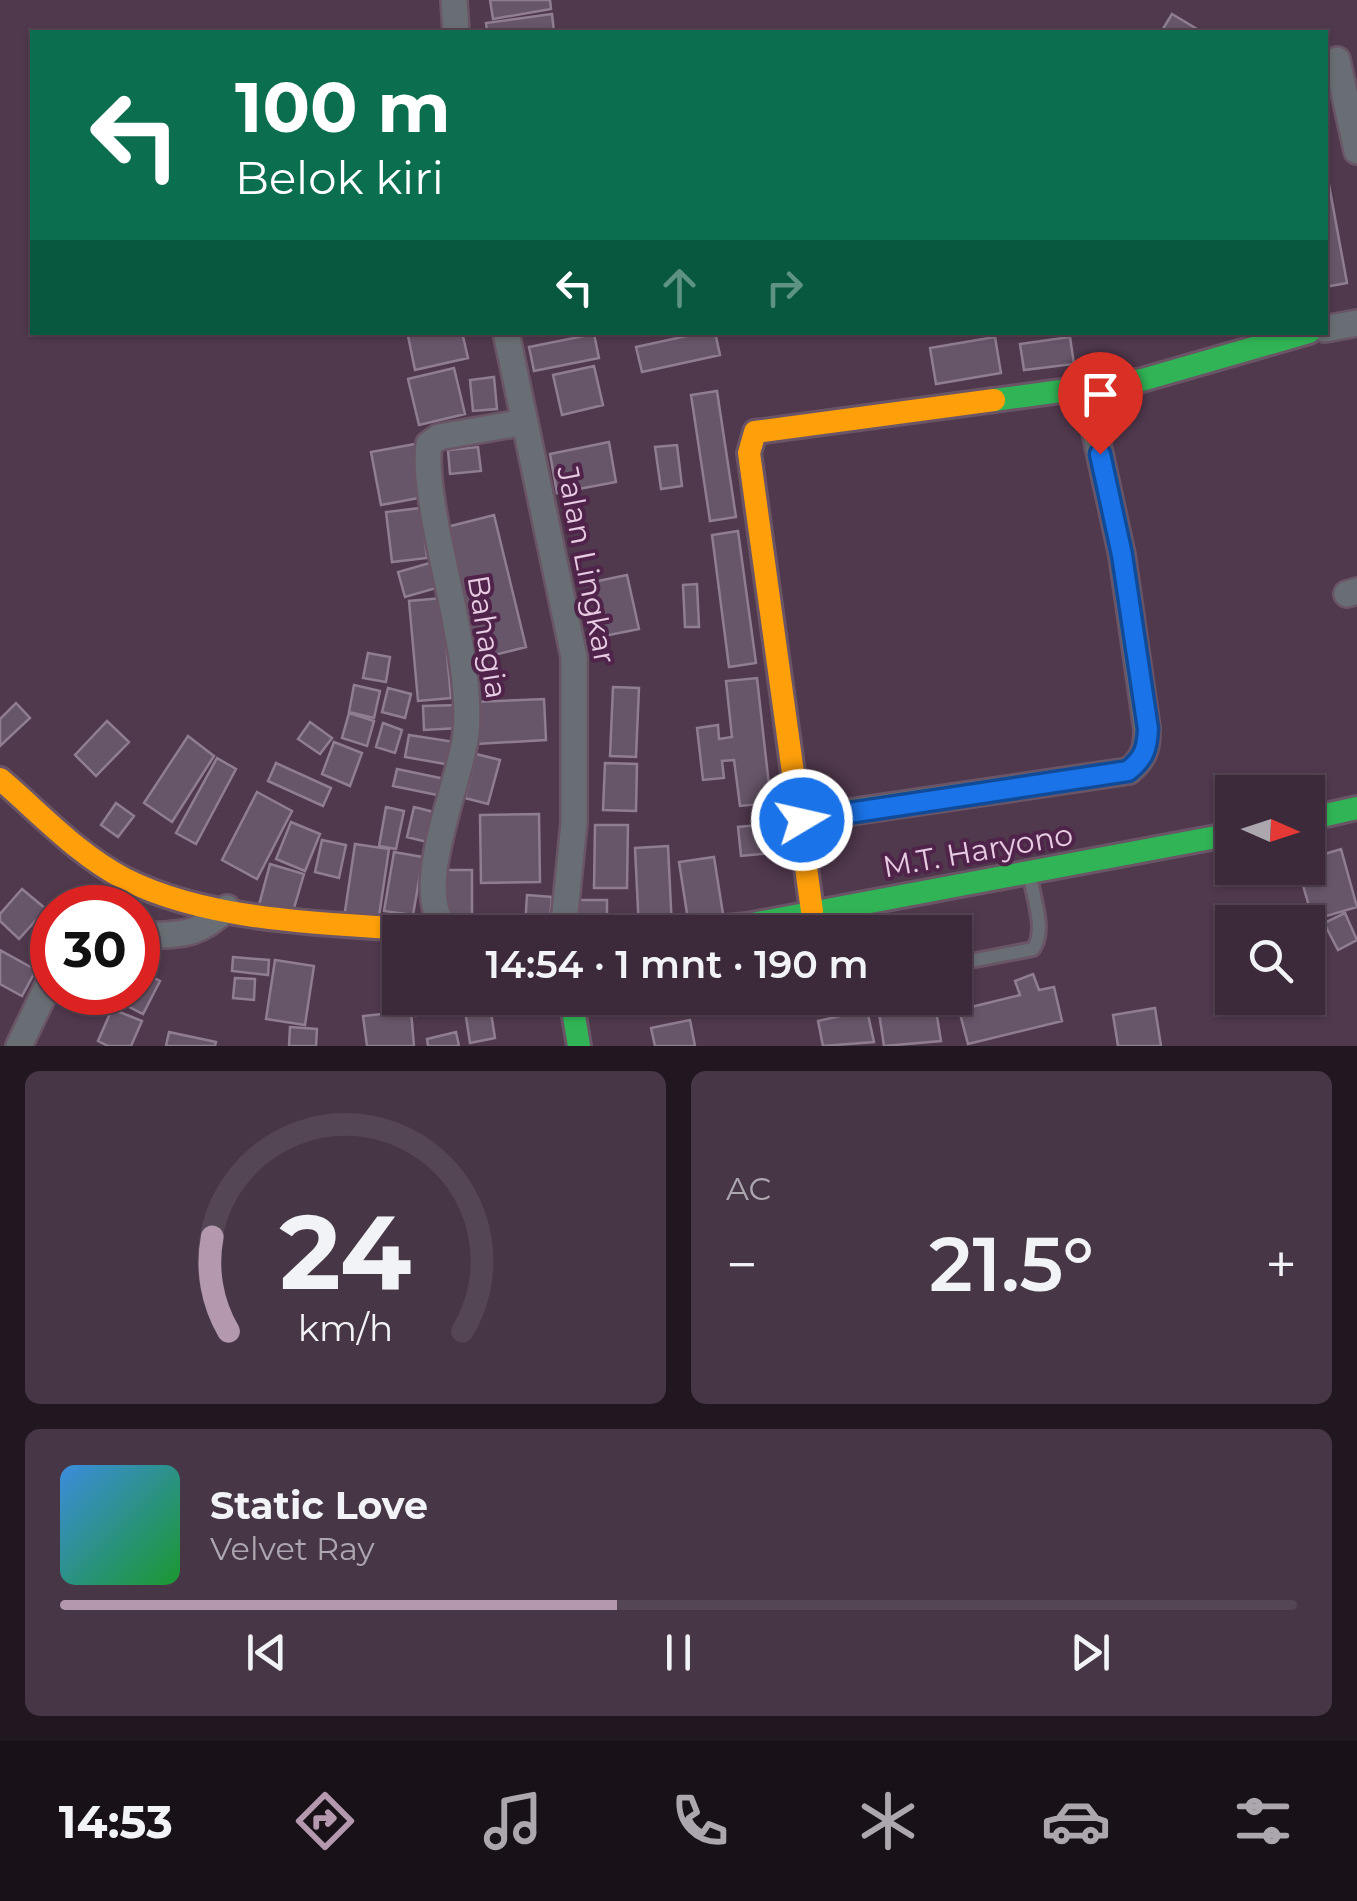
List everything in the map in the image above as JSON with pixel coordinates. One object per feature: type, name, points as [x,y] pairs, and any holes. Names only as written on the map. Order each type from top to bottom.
[{"type":"main road","points":[[812,911],[749,453],[755,432],[1142,380],[1299,335]]},
{"type":"main road","points":[[0,778],[123,878],[148,890],[227,908],[382,925]]},
{"type":"main road","points":[[1325,815],[1357,808]]},
{"type":"main road","name":"M.T. Haryono","points":[[792,915],[1215,837]]},
{"type":"main road","points":[[574,1015],[579,1046]]},
{"type":"street","points":[[454,0],[456,30]]},
{"type":"street","points":[[1336,60],[1357,151]]},
{"type":"street","points":[[1328,328],[1357,323]]},
{"type":"street","name":"Jalan Lingkar","points":[[507,335],[574,657],[574,823],[565,915]]},
{"type":"street","points":[[802,820],[1128,771],[1140,762],[1147,749],[1148,729],[1122,555],[1085,386]]},
{"type":"street","name":"Bahagia","points":[[436,915],[432,888],[463,754],[467,702],[430,488],[428,451],[439,437],[525,422]]},
{"type":"street","points":[[160,935],[202,930],[227,908]]},
{"type":"street","points":[[19,1046],[34,1015]]},
{"type":"lane","points":[[972,961],[1033,949],[1038,942],[1030,873]]},
{"type":"building","points":[[490,0],[550,0],[551,9],[493,19]]},
{"type":"building","points":[[552,14],[554,30],[487,30],[486,23]]},
{"type":"building","points":[[1172,14],[1199,30],[1162,30]]},
{"type":"building","points":[[1328,185],[1347,283],[1328,286]]},
{"type":"building","points":[[463,335],[468,358],[415,370],[408,336]]},
{"type":"building","points":[[594,335],[599,358],[534,371],[529,347]]},
{"type":"building","points":[[691,335],[716,335],[720,355],[642,372],[636,347]]},
{"type":"building","points":[[995,337],[1001,373],[936,384],[930,348]]},
{"type":"building","points":[[1070,337],[1074,364],[1024,370],[1020,344]]},
{"type":"building","points":[[594,366],[603,405],[562,415],[553,375]]},
{"type":"building","points":[[454,368],[465,414],[419,425],[408,379]]},
{"type":"building","points":[[494,377],[497,409],[473,411],[470,380]]},
{"type":"building","points":[[717,391],[736,517],[710,521],[691,395]]},
{"type":"building","points":[[609,442],[616,482],[557,493],[550,454]]},
{"type":"building","points":[[415,444],[424,497],[381,505],[371,452]]},
{"type":"building","points":[[677,445],[682,486],[661,489],[655,447]]},
{"type":"building","points":[[478,447],[481,471],[450,474],[448,450]]},
{"type":"building","points":[[421,508],[427,558],[392,562],[386,512]]},
{"type":"building","points":[[494,515],[526,647],[475,660],[443,528]]},
{"type":"building","points":[[738,531],[756,663],[729,667],[712,535]]},
{"type":"building","points":[[433,562],[440,587],[405,597],[398,572]]},
{"type":"building","points":[[627,575],[639,629],[604,636],[593,582]]},
{"type":"building","points":[[697,584],[699,627],[685,627],[683,585]]},
{"type":"building","points":[[442,598],[451,698],[418,701],[409,601]]},
{"type":"building","points":[[368,653],[390,657],[386,682],[363,678]]},
{"type":"building","points":[[757,678],[771,803],[740,806],[734,760],[722,761],[724,778],[703,780],[697,728],[718,725],[719,739],[732,737],[726,681]]},
{"type":"building","points":[[354,685],[380,691],[374,718],[349,712]]},
{"type":"building","points":[[613,687],[639,688],[636,757],[610,756]]},
{"type":"building","points":[[388,688],[411,694],[405,718],[382,712]]},
{"type":"building","points":[[544,699],[546,740],[477,744],[475,702]]},
{"type":"building","points":[[16,703],[30,718],[0,746],[0,719]]},
{"type":"building","points":[[458,705],[459,728],[424,730],[423,706]]},
{"type":"building","points":[[349,713],[374,721],[367,746],[342,738]]},
{"type":"building","points":[[107,721],[129,742],[96,776],[75,755]]},
{"type":"building","points":[[310,722],[332,738],[320,754],[298,739]]},
{"type":"building","points":[[383,723],[402,730],[395,753],[376,747]]},
{"type":"building","points":[[409,735],[455,742],[451,765],[405,757]]},
{"type":"building","points":[[188,736],[214,756],[172,822],[144,803]]},
{"type":"building","points":[[334,742],[362,753],[350,786],[322,774]]},
{"type":"building","points":[[476,754],[500,760],[488,804],[465,798]]},
{"type":"building","points":[[217,758],[236,769],[196,844],[176,833]]},
{"type":"building","points":[[276,763],[331,788],[323,806],[268,781]]},
{"type":"building","points":[[605,763],[637,764],[636,811],[603,810]]},
{"type":"building","points":[[397,769],[445,779],[442,796],[393,786]]},
{"type":"building","points":[[257,792],[292,811],[257,879],[222,860]]},
{"type":"building","points":[[116,803],[134,816],[118,837],[101,825]]},
{"type":"building","points":[[386,807],[404,811],[396,849],[379,846]]},
{"type":"building","points":[[414,807],[434,812],[427,842],[407,837]]},
{"type":"building","points":[[539,814],[540,882],[481,883],[480,815]]},
{"type":"building","points":[[291,822],[320,834],[305,871],[276,859]]},
{"type":"building","points":[[791,822],[793,851],[741,856],[738,827]]},
{"type":"building","points":[[595,825],[628,825],[627,888],[594,888]]},
{"type":"building","points":[[322,840],[346,845],[339,878],[315,872]]},
{"type":"building","points":[[355,844],[389,849],[378,923],[344,918]]},
{"type":"building","points":[[668,846],[671,915],[638,915],[635,848]]},
{"type":"building","points":[[1341,849],[1357,907],[1325,916],[1325,905],[1309,905],[1303,885],[1325,885],[1325,854]]},
{"type":"building","points":[[394,852],[423,857],[413,915],[384,911]]},
{"type":"building","points":[[714,857],[723,914],[687,915],[679,862]]},
{"type":"building","points":[[270,864],[304,874],[292,915],[259,905]]},
{"type":"building","points":[[445,870],[472,870],[472,915],[445,915]]},
{"type":"building","points":[[22,889],[30,896],[30,927],[19,939],[0,921],[0,914]]},
{"type":"building","points":[[527,895],[552,897],[550,915],[526,915]]},
{"type":"building","points":[[576,900],[607,900],[607,915],[576,915]]},
{"type":"building","points":[[1345,913],[1357,940],[1338,950],[1325,923]]},
{"type":"building","points":[[0,950],[30,967],[30,981],[22,996],[0,984]]},
{"type":"building","points":[[233,957],[269,960],[268,975],[232,971]]},
{"type":"building","points":[[275,960],[314,966],[305,1025],[266,1019]]},
{"type":"building","points":[[1033,974],[1039,990],[1054,987],[1062,1021],[968,1044],[960,1015],[972,1015],[972,1007],[1020,995],[1015,981]]},
{"type":"building","points":[[235,978],[255,979],[254,1000],[233,998]]},
{"type":"building","points":[[1155,1008],[1161,1046],[1118,1046],[1113,1015]]},
{"type":"building","points":[[109,1015],[127,1015],[142,1021],[131,1046],[108,1046],[98,1041]]},
{"type":"building","points":[[411,1015],[414,1046],[367,1046],[363,1016]]},
{"type":"building","points":[[466,1015],[491,1015],[495,1038],[470,1043]]},
{"type":"building","points":[[868,1015],[874,1042],[823,1046],[818,1021]]},
{"type":"building","points":[[879,1015],[937,1015],[941,1041],[884,1046]]},
{"type":"building","points":[[690,1020],[695,1046],[655,1046],[651,1028]]},
{"type":"building","points":[[290,1027],[317,1029],[316,1046],[289,1046]]},
{"type":"building","points":[[169,1032],[216,1042],[215,1046],[166,1046]]},
{"type":"building","points":[[456,1032],[459,1046],[428,1046],[427,1039]]},
{"type":"traffic: fast","points":[[994,400],[1142,380],[1299,335]]},
{"type":"traffic: fast","points":[[1325,815],[1357,808]]},
{"type":"traffic: fast","points":[[800,915],[1215,837]]},
{"type":"traffic: fast","points":[[574,1015],[579,1046]]},
{"type":"traffic: slow","points":[[812,911],[749,453],[755,432],[994,400]]},
{"type":"traffic: slow","points":[[0,779],[91,858],[125,879],[162,894],[243,914],[382,927]]},
{"type":"route","points":[[802,820],[1128,771],[1140,762],[1147,749],[1148,729],[1122,555],[1100,454]]}]
